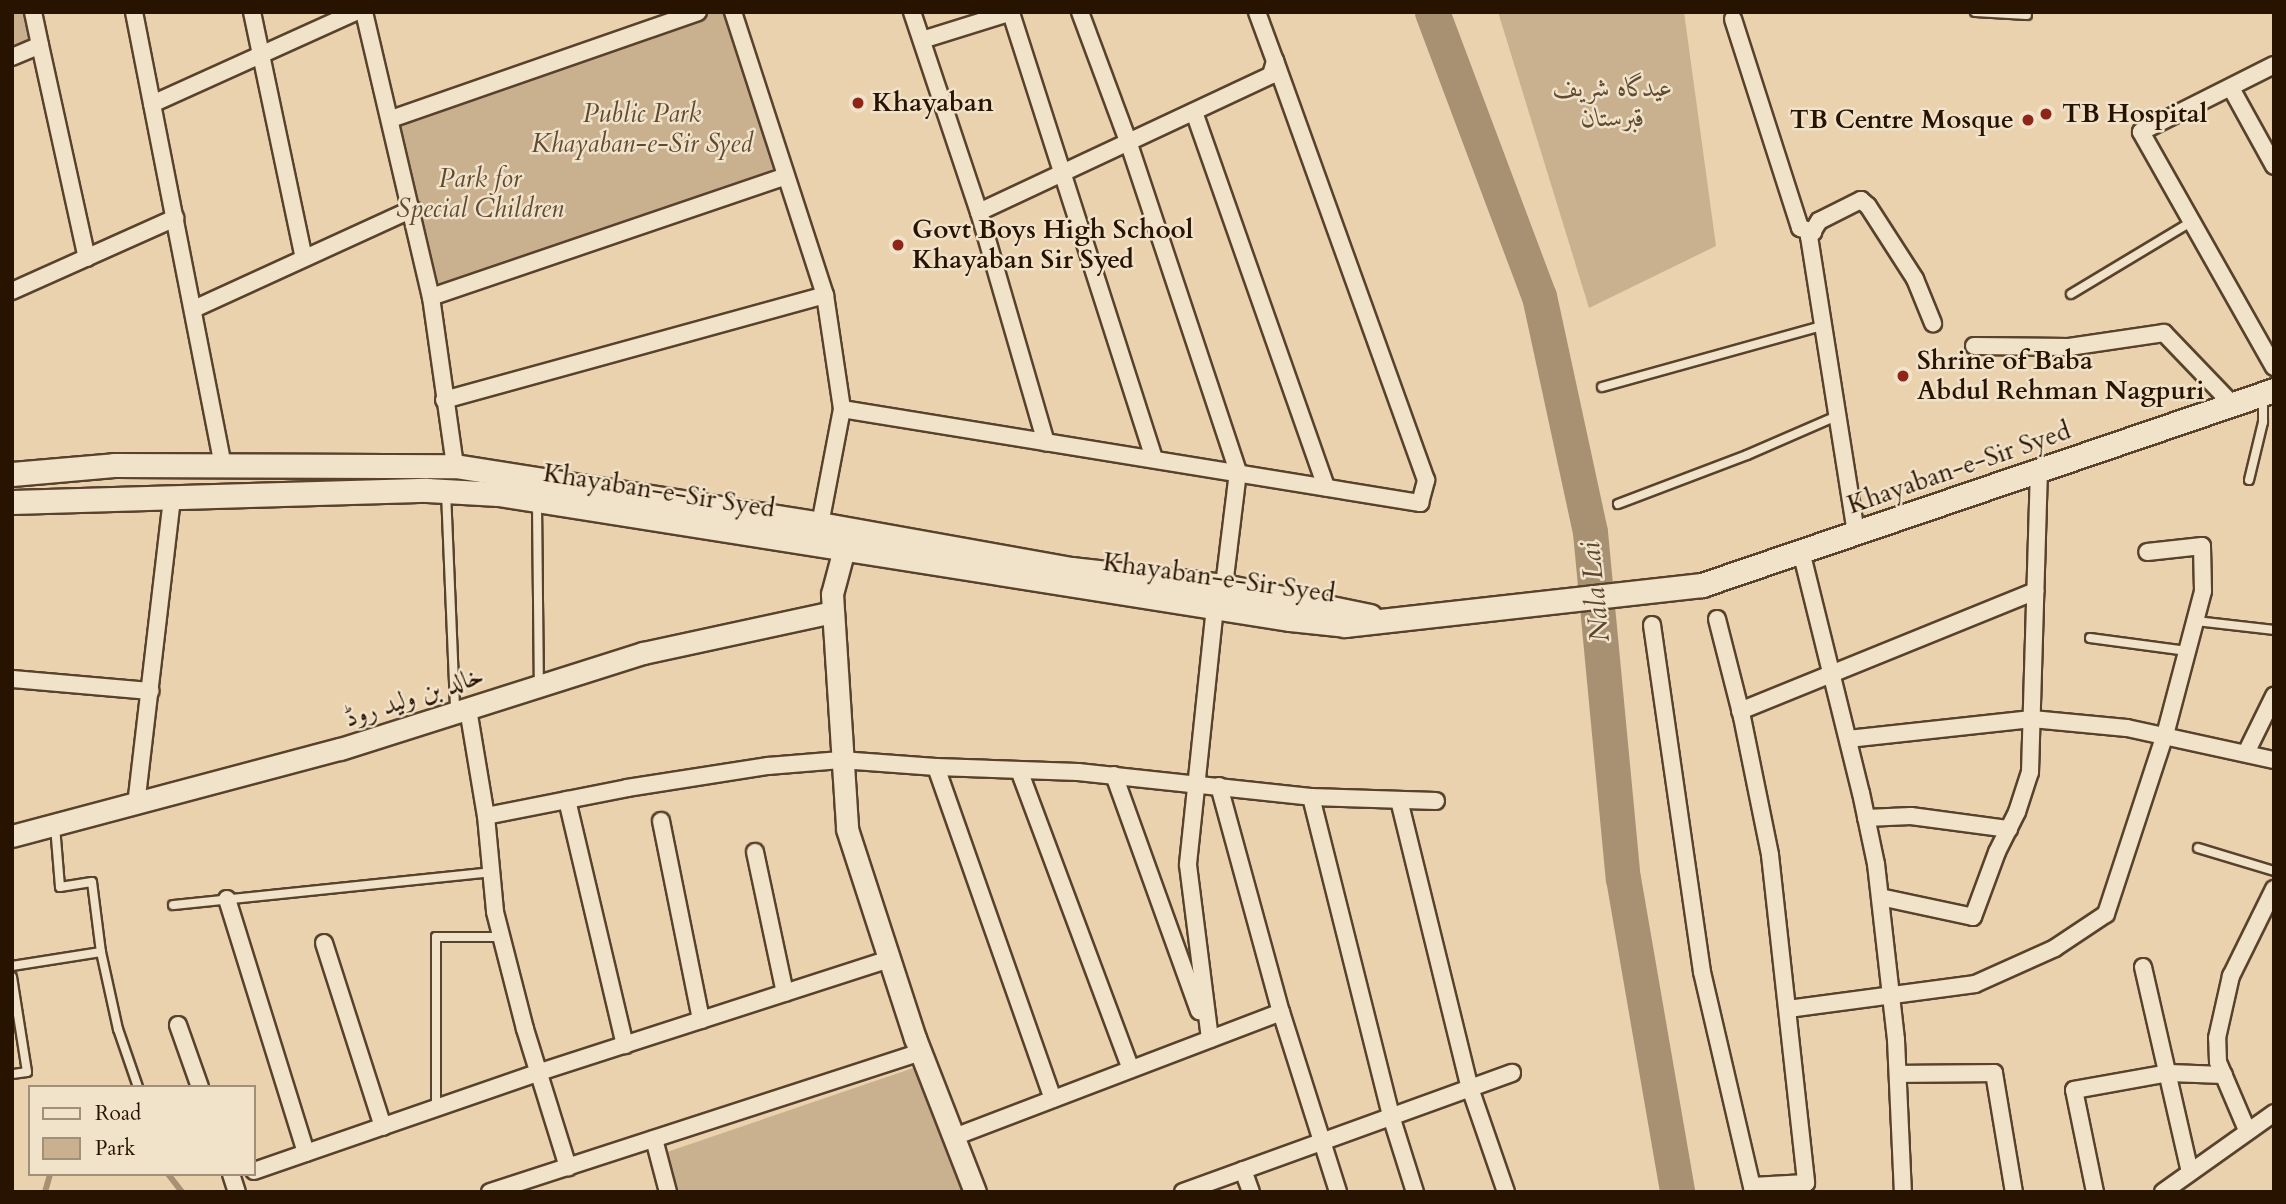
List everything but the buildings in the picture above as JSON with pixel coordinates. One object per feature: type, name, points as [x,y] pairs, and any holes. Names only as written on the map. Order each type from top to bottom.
[{"type":"main road","name":"Khayaban-e-Sir Syed","points":[[12,502],[446,491],[537,500],[1215,608],[1345,625],[1702,585],[2269,392]]},
{"type":"main road","name":"Khayaban-e-Sir Syed","points":[[12,474],[114,466],[455,466],[820,524],[1071,569],[1224,586],[1380,619]]},
{"type":"street","points":[[33,12],[87,258]]},
{"type":"street","points":[[134,12],[223,466]]},
{"type":"street","points":[[252,12],[304,258]]},
{"type":"street","points":[[152,104],[356,12]]},
{"type":"street","points":[[364,12],[431,297],[455,466]]},
{"type":"street","points":[[391,119],[698,12]]},
{"type":"street","points":[[733,12],[825,295],[842,409],[820,524]]},
{"type":"street","points":[[912,12],[979,212],[1046,442]]},
{"type":"street","points":[[922,40],[1011,12],[1154,459]]},
{"type":"street","points":[[1080,12],[1129,144],[1238,472],[1224,586]]},
{"type":"street","points":[[842,409],[1420,503],[1426,480],[1257,12]]},
{"type":"street","points":[[1733,19],[1800,228],[1813,232]]},
{"type":"street","points":[[12,57],[40,45]]},
{"type":"street","points":[[979,212],[1129,144],[1271,75],[1275,61]]},
{"type":"street","points":[[2274,65],[2141,132],[2274,367]]},
{"type":"street","points":[[2231,88],[2274,166]]},
{"type":"street","points":[[1194,112],[1326,487]]},
{"type":"street","points":[[431,297],[786,176]]},
{"type":"street","points":[[1856,533],[1809,237],[1819,221],[1861,200],[1868,206],[1915,279],[1933,323]]},
{"type":"street","points":[[194,309],[412,209]]},
{"type":"street","points":[[12,291],[175,218]]},
{"type":"street","points":[[444,400],[825,295]]},
{"type":"street","points":[[1974,346],[2069,347],[2164,333],[2232,404]]},
{"type":"street","points":[[1880,897],[1973,917],[1988,874],[2009,829],[2030,772],[2039,470]]},
{"type":"street","points":[[136,805],[172,498]]},
{"type":"street","points":[[1788,1009],[1975,984],[2055,948],[2106,914],[2165,736],[2203,591],[2202,546],[2147,552]]},
{"type":"street","points":[[844,549],[832,594],[832,612],[847,829],[920,1052],[975,1192]]},
{"type":"street","points":[[1801,551],[1848,739],[1880,897],[1892,997],[1903,1192]]},
{"type":"street","points":[[1741,711],[2036,591]]},
{"type":"street","points":[[1210,1039],[1188,864],[1215,608]]},
{"type":"street","name":"خالد بن ولید روڈ","points":[[12,835],[136,805],[340,749],[643,653],[832,612]]},
{"type":"street","points":[[1652,625],[1702,972],[1753,1189],[1806,1183],[1770,855],[1741,711],[1717,619]]},
{"type":"street","points":[[12,679],[150,691]]},
{"type":"street","points":[[2246,753],[2274,696]]},
{"type":"street","points":[[461,711],[486,816],[495,912],[568,1167]]},
{"type":"street","points":[[1848,739],[2032,719],[2077,721],[2165,736],[2274,760]]},
{"type":"street","points":[[486,816],[768,766],[841,760],[1114,775],[1311,797],[1436,801]]},
{"type":"street","points":[[936,767],[1053,1099]]},
{"type":"street","points":[[1019,770],[1131,1069]]},
{"type":"street","points":[[1114,775],[1210,1039]]},
{"type":"street","points":[[1219,786],[1281,1012],[1338,1192]]},
{"type":"street","points":[[1311,797],[1391,1116],[1415,1192]]},
{"type":"street","points":[[567,800],[625,1045]]},
{"type":"street","points":[[1399,800],[1470,1088],[1506,1192]]},
{"type":"street","points":[[1866,818],[1911,816],[2009,829]]},
{"type":"street","points":[[661,821],[701,1020]]},
{"type":"street","points":[[755,852],[785,993]]},
{"type":"street","points":[[2247,1130],[2218,1062],[2217,1038],[2231,976],[2274,889]]},
{"type":"street","points":[[227,899],[306,1153]]},
{"type":"street","points":[[324,943],[383,1127]]},
{"type":"street","points":[[256,1170],[540,1072],[889,959]]},
{"type":"street","points":[[2143,967],[2190,1172]]},
{"type":"street","points":[[954,1138],[1281,1012]]},
{"type":"street","points":[[178,1024],[199,1085]]},
{"type":"street","points":[[490,1192],[920,1052]]},
{"type":"street","points":[[1182,1192],[1512,1073]]},
{"type":"street","points":[[1898,1074],[1994,1073],[2014,1192]]},
{"type":"street","points":[[2095,1192],[2074,1090],[2169,1073],[2224,1076]]},
{"type":"street","points":[[2163,1192],[2274,1112]]},
{"type":"street","points":[[654,1139],[668,1192]]},
{"type":"street","points":[[1243,1170],[1251,1192]]},
{"type":"lane","points":[[1975,12],[2027,15]]},
{"type":"lane","points":[[2071,294],[2191,222]]},
{"type":"lane","points":[[1602,387],[1825,325]]},
{"type":"lane","points":[[2249,480],[2269,392]]},
{"type":"lane","points":[[1618,504],[1747,455],[1839,415]]},
{"type":"lane","points":[[446,491],[461,711]]},
{"type":"lane","points":[[537,500],[539,686]]},
{"type":"lane","points":[[2196,621],[2274,630]]},
{"type":"lane","points":[[2091,638],[2187,651]]},
{"type":"lane","points":[[55,826],[60,887],[92,882],[101,952],[118,1029],[137,1085]]},
{"type":"lane","points":[[2198,848],[2274,871]]},
{"type":"lane","points":[[173,905],[491,872]]},
{"type":"lane","points":[[436,1108],[436,937],[501,937]]},
{"type":"lane","points":[[12,965],[101,952]]},
{"type":"lane","points":[[12,977],[27,1072],[12,1074]]},
{"type":"green space","points":[[12,12],[33,12],[40,45],[12,57]]},
{"type":"green space","name":"Public Park Khayaban-e-Sir Syed","points":[[698,12],[733,12],[786,176],[431,297],[391,119]]},
{"type":"green space","name":"عیدگاہ شریف قبرستان","points":[[1498,12],[1684,12],[1716,246],[1589,308]]},
{"type":"green space","points":[[925,1064],[975,1192],[678,1192],[667,1152]]},
{"type":"waterway","name":"Nala Lai","points":[[1432,12],[1539,296],[1590,532],[1623,878],[1677,1192]]},
{"type":"waterway","points":[[45,1192],[49,1176]]},
{"type":"waterway","points":[[170,1176],[182,1192]]},
{"type":"place","name":"Khayaban","points":[[858,103]]},
{"type":"place","name":"TB Hospital","points":[[2046,114]]},
{"type":"place","name":"TB Centre Mosque","points":[[2028,120]]},
{"type":"place","name":"Govt Boys High School Khayaban Sir Syed","points":[[898,245]]},
{"type":"place","name":"Shrine of Baba Abdul Rehman Nagpuri","points":[[1903,376]]},
{"type":"park label","name":"Park for Special Children","points":[[480,194]]}]
